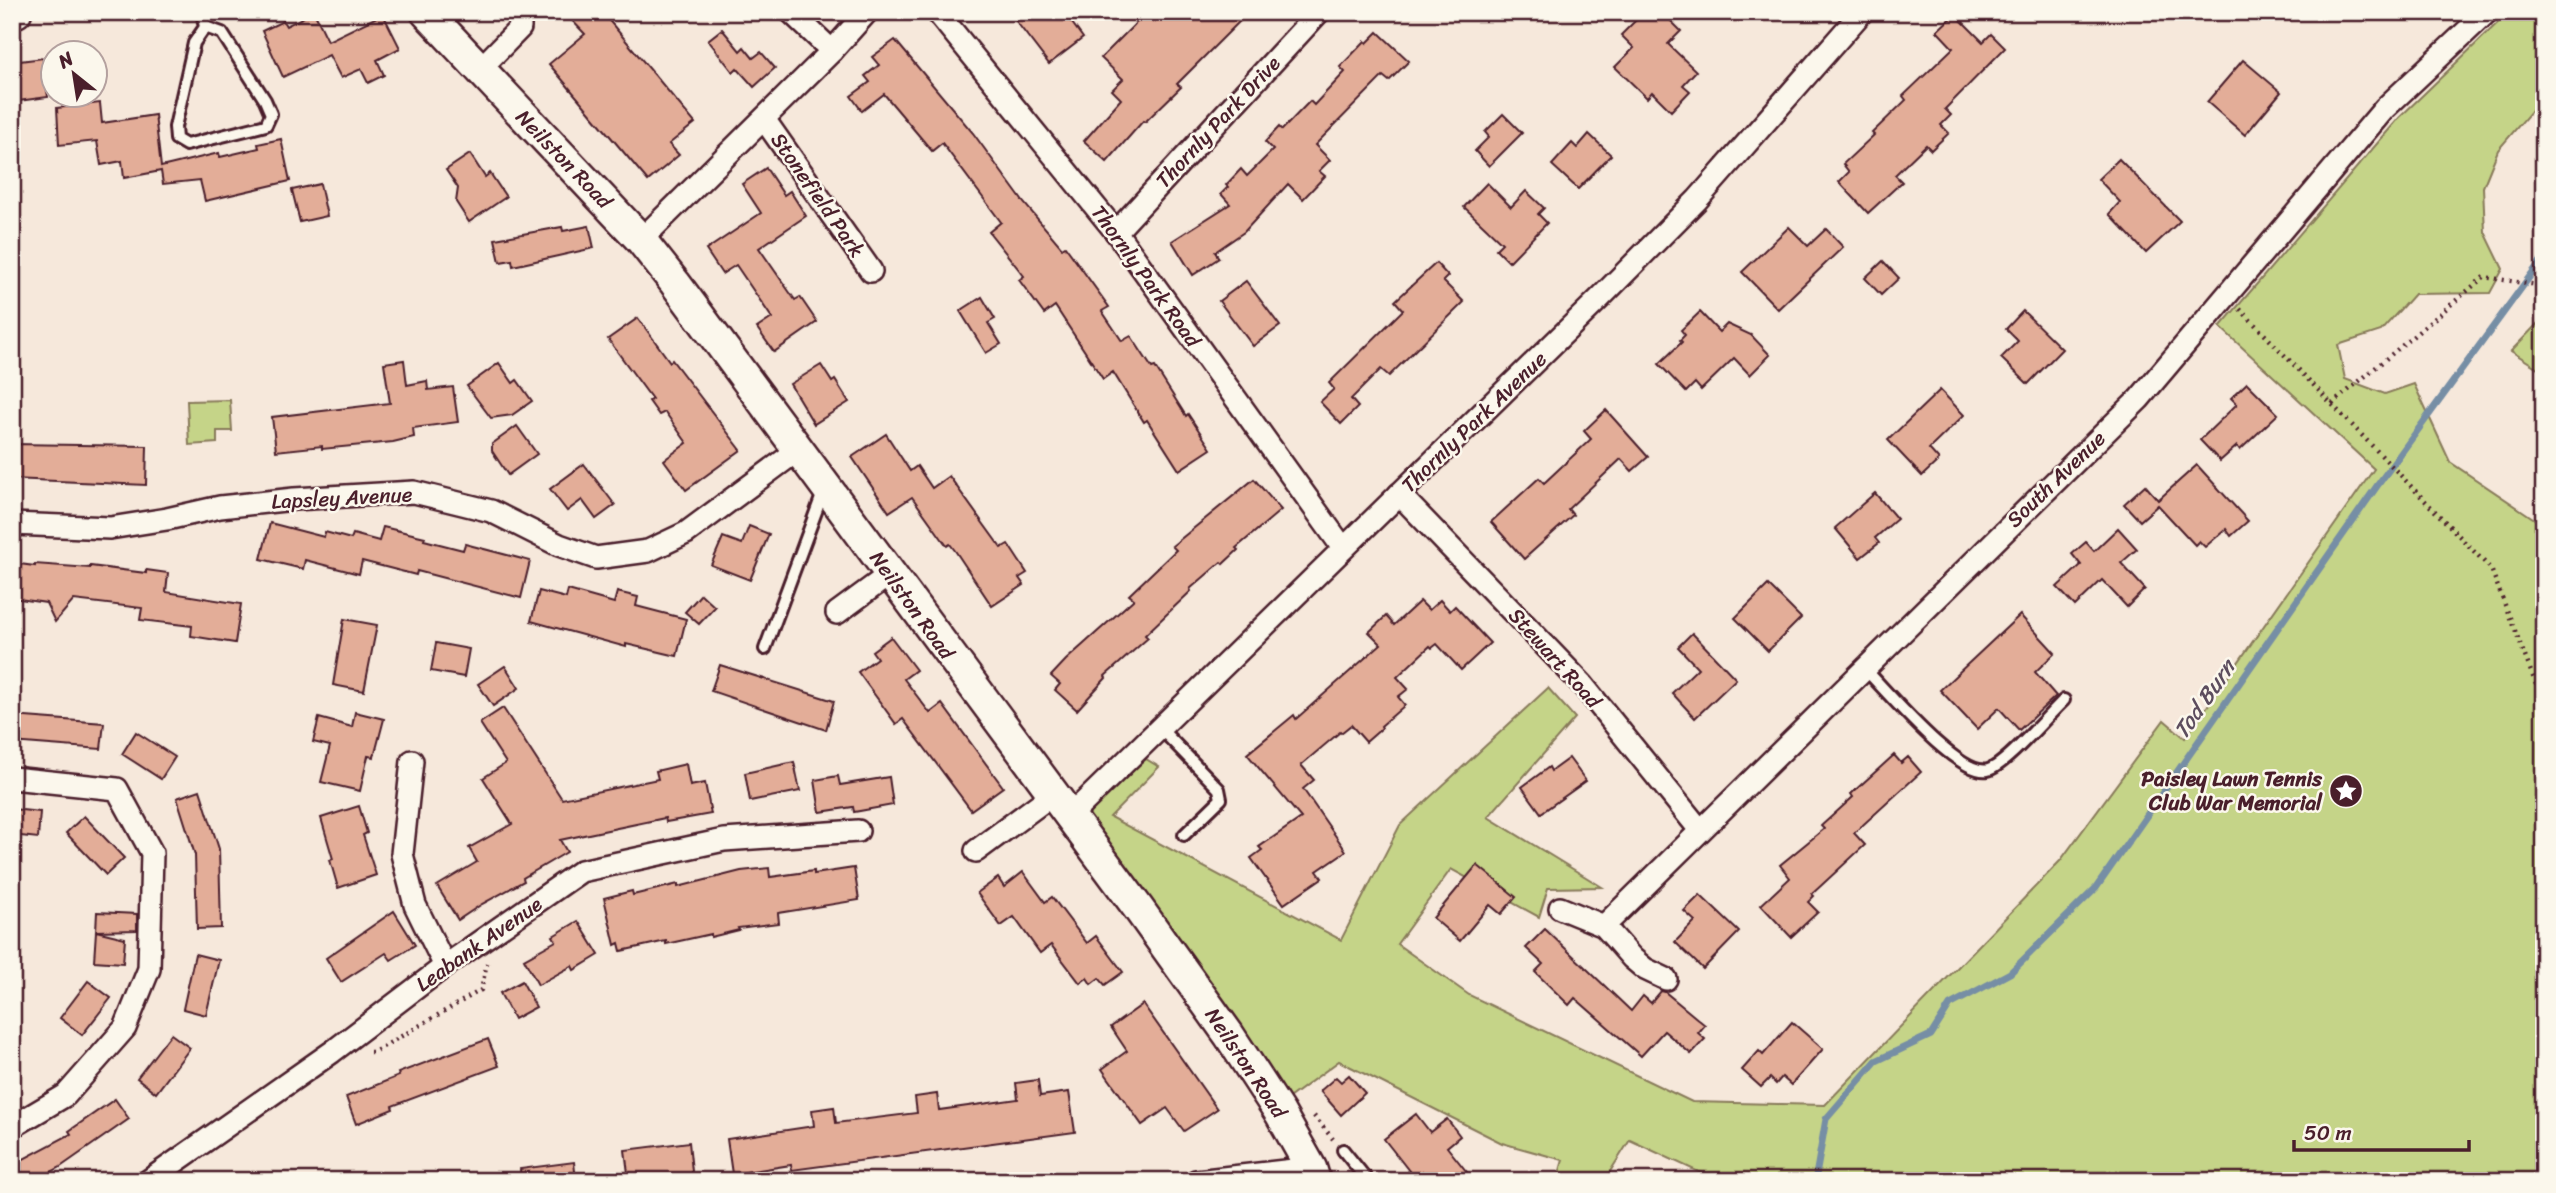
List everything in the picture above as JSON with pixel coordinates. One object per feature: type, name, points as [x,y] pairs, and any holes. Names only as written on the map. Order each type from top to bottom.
[{"type":"main road","name":"Neilston Road","points":[[426,12],[641,240],[1138,908],[1258,1077],[1313,1174]]},
{"type":"street","points":[[479,69],[520,28],[520,12]]},
{"type":"street","points":[[791,12],[832,51]]},
{"type":"street","points":[[641,240],[832,51],[867,12]]},
{"type":"street","name":"Thornly Park Road","points":[[937,12],[1116,232],[1343,548]]},
{"type":"street","name":"Thornly Park Drive","points":[[1116,232],[1319,12]]},
{"type":"street","name":"Thornly Park Avenue","points":[[976,852],[1062,805],[1160,728],[1600,299],[1697,200],[1862,12]]},
{"type":"street","name":"South Avenue","points":[[1604,926],[2139,398],[2385,108],[2487,12]]},
{"type":"street","name":"Stonefield Park","points":[[765,118],[871,271]]},
{"type":"street","name":"Lapsley Avenue","points":[[12,524],[110,528],[220,507],[294,499],[414,492],[491,511],[559,545],[596,558],[648,551],[686,533],[798,450]]},
{"type":"street","name":"Stewart Road","points":[[1399,494],[1582,684],[1700,830]]},
{"type":"street","points":[[837,613],[890,574]]},
{"type":"street","points":[[412,761],[402,854],[415,905],[445,966]]},
{"type":"street","points":[[12,778],[117,789],[152,853],[149,969],[125,1028],[66,1095],[12,1127]]},
{"type":"street","name":"Leabank Avenue","points":[[148,1181],[332,1052],[445,966],[580,871],[724,840],[858,831]]},
{"type":"street","points":[[1560,908],[1604,926],[1632,958],[1645,969],[1666,979]]},
{"type":"street","points":[[1196,1181],[1313,1174]]},
{"type":"lane","points":[[202,12],[205,27],[194,43],[175,127],[176,139],[186,145],[266,125],[271,114],[265,100],[222,33],[205,27]]},
{"type":"lane","points":[[765,649],[825,487]]},
{"type":"lane","points":[[1864,668],[1945,751],[1971,769],[1988,770],[2006,758],[2064,700]]},
{"type":"lane","points":[[1160,728],[1219,789],[1221,799],[1184,835]]},
{"type":"lane","points":[[1343,1150],[1368,1181]]},
{"type":"path","points":[[2332,404],[2484,277],[2544,286]]},
{"type":"path","points":[[2227,296],[2491,569],[2544,705]]},
{"type":"path","points":[[332,1052],[374,1052],[481,990],[493,934]]},
{"type":"green space","points":[[2509,12],[2544,12],[2544,96],[2498,150],[2483,187],[2485,232],[2503,269],[2490,293],[2414,294],[2381,331],[2338,345],[2345,379],[2385,394],[2414,384],[2450,462],[2536,520],[2544,511],[2544,1181],[1718,1181],[1630,1140],[1604,1181],[1557,1181],[1563,1160],[1502,1143],[1339,1061],[1286,1100],[1085,814],[1146,759],[1159,767],[1110,817],[1341,940],[1400,825],[1548,688],[1575,718],[1488,817],[1602,887],[1548,888],[1539,917],[1451,869],[1397,944],[1469,995],[1692,1102],[1825,1105],[2060,861],[2164,720],[2185,738],[2374,469],[2220,327],[2399,118]]},
{"type":"green space","points":[[2540,321],[2544,323],[2544,372],[2511,351]]},
{"type":"green space","points":[[230,400],[232,431],[217,431],[217,443],[189,445],[187,401]]},
{"type":"building","points":[[314,12],[328,41],[383,14],[400,48],[377,60],[384,75],[368,83],[361,69],[341,78],[329,55],[283,77],[262,31],[283,21],[286,26]]},
{"type":"building","points":[[564,12],[602,12],[695,123],[669,144],[679,155],[648,181],[549,64],[585,34]]},
{"type":"building","points":[[1009,12],[1064,12],[1083,38],[1049,64]]},
{"type":"building","points":[[1147,12],[1249,12],[1177,84],[1181,87],[1143,121],[1107,162],[1084,141],[1121,99],[1112,90],[1123,79],[1101,58]]},
{"type":"building","points":[[1644,12],[1662,12],[1681,31],[1668,44],[1696,71],[1683,85],[1690,91],[1671,111],[1652,92],[1647,98],[1615,67],[1634,48],[1621,35]]},
{"type":"building","points":[[1955,14],[1983,42],[1991,34],[2005,48],[1945,109],[1951,115],[1941,125],[1949,133],[1931,150],[1926,145],[1895,175],[1902,182],[1868,213],[1839,182],[1849,172],[1843,164],[1906,100],[1903,96],[1953,48],[1937,31]]},
{"type":"building","points":[[722,29],[740,51],[744,47],[753,58],[761,52],[775,68],[754,87],[737,68],[733,72],[708,40]]},
{"type":"building","points":[[1378,32],[1409,61],[1389,81],[1383,76],[1315,145],[1330,160],[1319,171],[1325,176],[1303,199],[1288,184],[1244,232],[1215,252],[1219,258],[1193,275],[1172,241],[1230,204],[1221,194],[1228,187],[1226,185],[1241,169],[1247,176],[1273,150],[1265,142],[1279,127],[1282,130],[1310,101],[1314,105],[1345,72],[1340,67],[1365,41],[1367,43]]},
{"type":"building","points":[[895,40],[973,133],[1024,203],[1062,248],[1065,246],[1109,307],[1102,311],[1122,341],[1131,336],[1211,449],[1179,470],[1147,420],[1144,422],[1113,372],[1103,379],[1055,306],[1044,314],[1019,280],[1024,276],[989,232],[1001,222],[942,143],[932,151],[884,94],[862,111],[851,96],[870,82],[865,76],[879,65],[872,57]]},
{"type":"building","points":[[38,59],[38,98],[18,101],[17,92],[12,93],[12,62]]},
{"type":"building","points":[[2243,60],[2281,92],[2245,135],[2207,102]]},
{"type":"building","points":[[57,108],[100,108],[102,123],[155,115],[161,167],[219,153],[220,157],[259,148],[258,144],[281,139],[290,181],[205,201],[200,180],[163,184],[161,171],[124,178],[122,161],[101,165],[97,141],[59,145]]},
{"type":"building","points":[[1503,114],[1522,133],[1489,166],[1475,151],[1489,137],[1485,132]]},
{"type":"building","points":[[1589,134],[1611,155],[1578,189],[1552,165],[1572,143],[1577,148]]},
{"type":"building","points":[[470,154],[485,177],[490,173],[506,197],[469,222],[456,202],[458,188],[446,170]]},
{"type":"building","points":[[2119,159],[2180,221],[2146,253],[2109,214],[2120,202],[2098,179]]},
{"type":"building","points":[[766,168],[784,195],[790,191],[806,216],[759,248],[795,300],[800,297],[817,322],[774,352],[757,328],[772,318],[736,265],[722,274],[706,250],[761,213],[742,184]]},
{"type":"building","points":[[1487,183],[1511,207],[1526,191],[1544,208],[1538,214],[1547,223],[1509,262],[1496,249],[1502,243],[1464,207]]},
{"type":"building","points":[[320,184],[327,216],[300,222],[292,190]]},
{"type":"building","points":[[589,226],[594,248],[513,266],[512,260],[500,262],[495,239],[562,227],[563,231]]},
{"type":"building","points":[[1789,227],[1808,246],[1826,229],[1843,247],[1778,309],[1742,272]]},
{"type":"building","points":[[1883,261],[1899,278],[1881,295],[1865,278]]},
{"type":"building","points":[[1436,263],[1448,276],[1443,281],[1464,302],[1389,376],[1381,369],[1351,399],[1358,407],[1341,424],[1320,402],[1334,389],[1329,383],[1403,310],[1395,301]]},
{"type":"building","points":[[1246,281],[1280,326],[1253,346],[1219,301]]},
{"type":"building","points":[[982,297],[995,319],[988,323],[1001,344],[986,353],[960,311]]},
{"type":"building","points":[[2023,311],[2062,349],[2028,384],[2001,358],[2018,341],[2006,329]]},
{"type":"building","points":[[1700,312],[1719,332],[1727,324],[1751,335],[1770,355],[1750,375],[1734,358],[1701,390],[1695,383],[1686,392],[1659,364],[1682,342],[1680,340],[1685,335],[1681,330]]},
{"type":"building","points":[[638,318],[741,450],[686,490],[664,460],[687,443],[665,412],[659,415],[649,401],[652,399],[608,339]]},
{"type":"building","points":[[404,360],[407,385],[427,381],[428,390],[453,387],[458,422],[413,428],[414,437],[393,442],[276,451],[272,417],[390,403],[384,363]]},
{"type":"building","points":[[499,363],[513,383],[517,380],[532,401],[512,415],[491,418],[467,386]]},
{"type":"building","points":[[821,365],[832,382],[835,380],[849,402],[814,424],[790,384]]},
{"type":"building","points":[[2247,383],[2278,414],[2240,450],[2237,446],[2220,461],[2200,440],[2237,404],[2231,398]]},
{"type":"building","points":[[1940,390],[1964,415],[1929,449],[1939,460],[1922,476],[1888,440]]},
{"type":"building","points":[[1606,410],[1648,457],[1632,471],[1621,459],[1568,509],[1573,515],[1524,559],[1491,522],[1539,478],[1544,483],[1591,439],[1584,431]]},
{"type":"building","points":[[517,426],[537,454],[508,475],[492,451],[492,444]]},
{"type":"building","points":[[886,434],[910,471],[917,466],[932,488],[949,476],[1001,548],[1008,544],[1027,573],[1019,578],[1024,585],[992,606],[956,552],[950,544],[947,546],[912,497],[889,512],[852,457]]},
{"type":"building","points":[[12,444],[147,446],[146,485],[12,479]]},
{"type":"building","points":[[584,464],[615,505],[596,519],[582,500],[567,511],[550,489]]},
{"type":"building","points":[[2197,465],[2248,521],[2231,536],[2226,529],[2205,547],[2199,541],[2195,545],[2158,505],[2140,521],[2124,504],[2145,485],[2158,500]]},
{"type":"building","points":[[1254,479],[1281,510],[1236,548],[1238,550],[1223,564],[1221,562],[1190,589],[1191,591],[1145,635],[1148,638],[1105,676],[1077,710],[1055,690],[1060,684],[1051,676],[1134,599],[1129,595],[1176,550],[1172,546]]},
{"type":"building","points":[[1875,493],[1897,519],[1875,538],[1879,543],[1860,558],[1835,528]]},
{"type":"building","points":[[270,523],[324,537],[325,532],[351,539],[353,534],[379,541],[383,527],[463,550],[465,544],[530,561],[521,598],[417,571],[416,575],[362,561],[359,574],[305,560],[303,569],[261,559]]},
{"type":"building","points":[[749,526],[769,534],[750,580],[711,565],[723,537],[742,544]]},
{"type":"building","points":[[2118,528],[2137,549],[2121,563],[2145,589],[2127,607],[2102,580],[2075,606],[2057,587],[2081,565],[2072,554],[2086,542],[2094,551]]},
{"type":"building","points":[[12,563],[168,573],[166,592],[241,604],[235,643],[191,636],[192,626],[140,620],[142,608],[74,600],[55,622],[46,603],[12,598]]},
{"type":"building","points":[[1768,585],[1801,618],[1768,651],[1735,618]]},
{"type":"building","points":[[568,590],[614,603],[617,592],[638,597],[636,606],[686,619],[677,656],[626,644],[626,647],[531,621],[539,591],[566,598]]},
{"type":"building","points":[[701,594],[715,607],[699,624],[685,612]]},
{"type":"building","points":[[1440,600],[1450,611],[1455,606],[1490,643],[1461,670],[1437,644],[1432,648],[1430,646],[1397,677],[1408,689],[1398,697],[1405,705],[1381,726],[1382,728],[1366,742],[1351,725],[1301,765],[1314,780],[1303,789],[1346,851],[1317,871],[1322,878],[1284,904],[1251,858],[1262,850],[1259,847],[1301,818],[1247,754],[1294,715],[1296,719],[1381,644],[1369,632],[1386,616],[1394,625],[1420,601],[1429,610]]},
{"type":"building","points":[[2020,615],[2055,653],[2035,672],[2056,696],[2019,730],[1999,708],[1977,729],[1940,690]]},
{"type":"building","points":[[344,619],[377,625],[364,691],[333,685]]},
{"type":"building","points":[[1692,633],[1736,679],[1695,718],[1672,693],[1698,668],[1678,647]]},
{"type":"building","points":[[891,637],[916,670],[904,679],[930,713],[942,704],[1003,787],[971,810],[903,719],[896,724],[858,672],[877,658],[872,651]]},
{"type":"building","points":[[436,643],[469,649],[464,677],[431,671]]},
{"type":"building","points":[[720,665],[834,701],[826,730],[711,691]]},
{"type":"building","points":[[505,666],[519,688],[493,706],[478,684]]},
{"type":"building","points":[[503,708],[562,799],[658,779],[656,771],[686,764],[690,786],[705,783],[711,814],[666,822],[665,818],[560,840],[567,852],[458,920],[437,886],[477,862],[469,848],[512,824],[483,778],[506,763],[480,723]]},
{"type":"building","points":[[355,712],[384,719],[374,757],[368,756],[360,791],[321,782],[330,746],[313,742],[319,718],[352,727]]},
{"type":"building","points":[[12,716],[104,723],[101,749],[12,742]]},
{"type":"building","points":[[136,732],[175,757],[161,779],[122,754]]},
{"type":"building","points":[[1894,755],[1901,763],[1908,757],[1921,772],[1854,833],[1865,845],[1812,894],[1814,896],[1808,902],[1818,912],[1791,937],[1761,905],[1790,878],[1780,865],[1824,829],[1821,826],[1853,797],[1851,794]]},
{"type":"building","points":[[1569,758],[1586,781],[1541,813],[1522,787],[1549,767],[1551,771]]},
{"type":"building","points":[[794,762],[800,791],[750,801],[745,773]]},
{"type":"building","points":[[838,776],[840,785],[889,777],[893,805],[854,812],[853,807],[820,812],[815,780]]},
{"type":"building","points":[[200,790],[219,849],[221,928],[197,929],[195,855],[177,798]]},
{"type":"building","points":[[359,806],[367,833],[363,835],[376,875],[338,888],[321,818]]},
{"type":"building","points":[[12,809],[40,812],[38,838],[12,835]]},
{"type":"building","points":[[84,816],[124,858],[106,875],[66,833]]},
{"type":"building","points":[[1477,865],[1516,897],[1501,914],[1490,905],[1460,941],[1433,918]]},
{"type":"building","points":[[769,868],[770,877],[854,868],[859,900],[778,913],[779,923],[738,928],[739,930],[711,937],[711,934],[621,951],[619,943],[615,945],[604,898],[632,891],[633,895],[678,884],[678,887],[741,871]]},
{"type":"building","points":[[1023,872],[1045,902],[1052,897],[1087,943],[1096,936],[1123,972],[1105,985],[1099,978],[1091,984],[1087,978],[1080,983],[1051,945],[1040,953],[1014,917],[1001,926],[977,893],[998,878],[1004,887]]},
{"type":"building","points":[[1700,895],[1739,932],[1703,969],[1675,942],[1695,921],[1684,911]]},
{"type":"building","points":[[394,911],[415,945],[391,960],[386,953],[341,982],[326,958]]},
{"type":"building","points":[[97,912],[137,914],[137,930],[96,931]]},
{"type":"building","points":[[578,921],[599,955],[574,970],[572,966],[538,985],[524,959],[556,941],[553,936]]},
{"type":"building","points":[[1545,929],[1631,1011],[1643,996],[1651,1003],[1661,991],[1665,992],[1705,1025],[1698,1033],[1705,1039],[1691,1054],[1664,1031],[1641,1056],[1575,998],[1569,1005],[1535,972],[1543,964],[1526,948]]},
{"type":"building","points":[[96,931],[125,938],[123,963],[94,961]]},
{"type":"building","points":[[195,954],[219,960],[206,1015],[183,1009]]},
{"type":"building","points":[[88,981],[111,998],[82,1035],[60,1018]]},
{"type":"building","points":[[522,981],[536,1007],[514,1019],[500,993]]},
{"type":"building","points":[[1143,1004],[1217,1109],[1184,1131],[1167,1108],[1142,1125],[1102,1069],[1127,1051],[1111,1027]]},
{"type":"building","points":[[1792,1022],[1823,1049],[1791,1085],[1782,1077],[1776,1084],[1770,1078],[1761,1087],[1742,1070],[1759,1051],[1763,1055]]},
{"type":"building","points":[[171,1034],[190,1048],[156,1093],[137,1078]]},
{"type":"building","points":[[488,1039],[499,1066],[392,1106],[393,1109],[356,1124],[346,1097],[399,1076],[398,1073]]},
{"type":"building","points":[[1349,1075],[1365,1093],[1341,1115],[1320,1091],[1336,1077],[1341,1082]]},
{"type":"building","points":[[1038,1080],[1040,1096],[1069,1092],[1075,1132],[792,1170],[791,1165],[732,1174],[727,1139],[814,1126],[812,1110],[834,1107],[836,1123],[917,1113],[915,1097],[937,1094],[939,1110],[968,1106],[1018,1099],[1016,1083]]},
{"type":"building","points":[[115,1099],[129,1119],[59,1168],[34,1181],[12,1181],[12,1165],[71,1134],[69,1131]]},
{"type":"building","points":[[1416,1114],[1430,1132],[1447,1119],[1460,1136],[1447,1147],[1474,1181],[1417,1181],[1384,1139]]},
{"type":"building","points":[[689,1142],[693,1181],[629,1181],[625,1150]]},
{"type":"building","points":[[574,1162],[576,1181],[521,1181],[520,1169]]},
{"type":"waterway","name":"Tod Burn","points":[[1815,1181],[1826,1119],[1876,1061],[1931,1035],[1950,1005],[2010,973],[2096,888],[2377,486],[2544,257]]},
{"type":"place","name":"Paisley Lawn Tennis Club War Memorial","points":[[2346,791]]}]
